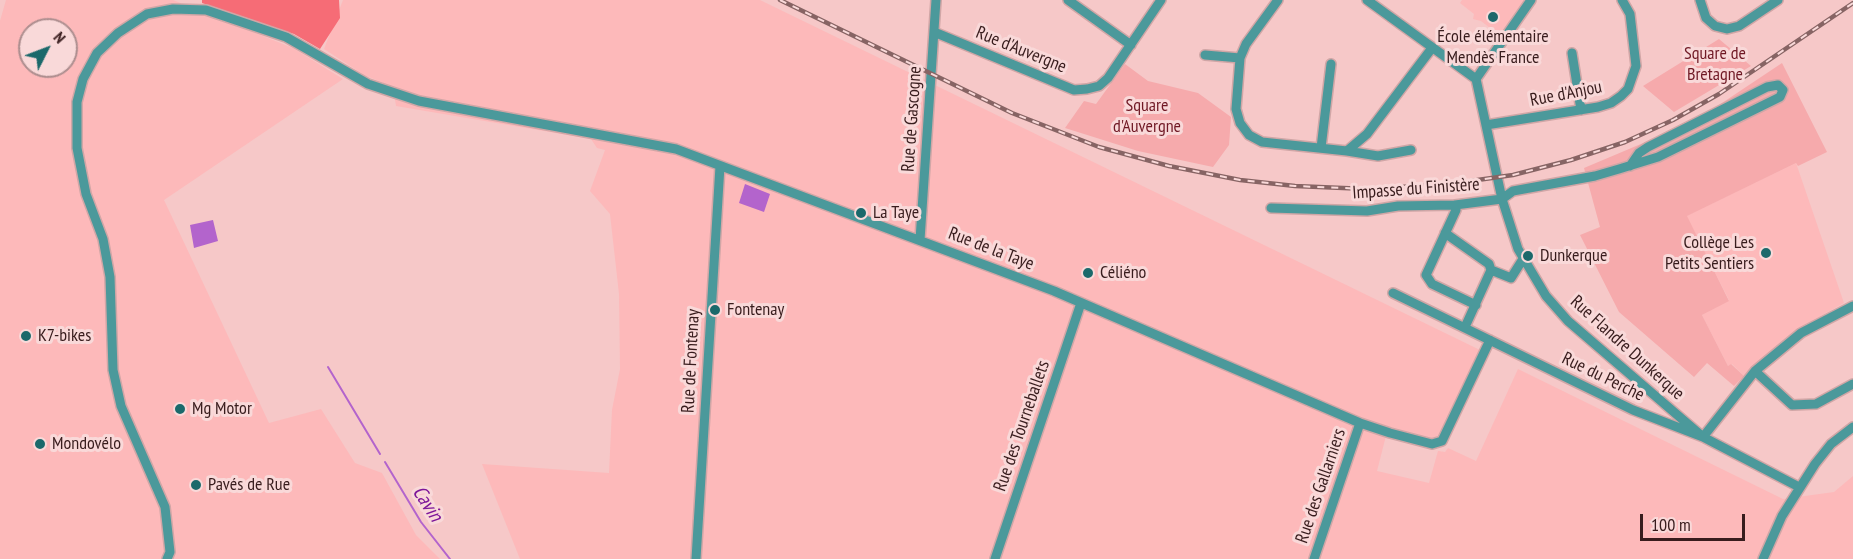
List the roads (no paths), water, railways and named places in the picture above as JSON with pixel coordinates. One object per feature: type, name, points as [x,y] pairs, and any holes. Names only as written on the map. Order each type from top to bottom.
[{"type":"street","name":"Rue de Gascogne","points":[[920,240],[936,0]]},
{"type":"street","points":[[1068,0],[1131,45]]},
{"type":"street","name":"Rue d'Auvergne","points":[[934,32],[1074,90],[1099,86],[1108,78],[1161,0]]},
{"type":"street","points":[[1278,0],[1246,44],[1240,58],[1236,109],[1240,123],[1249,135],[1262,142],[1378,156],[1411,150]]},
{"type":"street","points":[[1366,0],[1476,79],[1532,0]]},
{"type":"street","name":"Rue d'Anjou","points":[[1486,125],[1611,104],[1628,89],[1636,66],[1630,14],[1622,0]]},
{"type":"street","points":[[1700,0],[1706,18],[1715,26],[1727,29],[1738,26],[1775,1]]},
{"type":"street","name":"Rue de la Taye","points":[[170,557],[165,507],[121,406],[113,370],[110,277],[103,239],[86,194],[77,148],[77,102],[83,79],[97,53],[118,33],[147,14],[173,9],[206,10],[286,38],[368,84],[419,101],[676,149],[1081,303],[1360,423],[1432,444],[1442,441],[1490,340]]},
{"type":"street","points":[[1347,151],[1367,134],[1432,48]]},
{"type":"street","points":[[1572,53],[1581,110]]},
{"type":"street","points":[[1205,55],[1240,58]]},
{"type":"street","points":[[1321,148],[1331,64]]},
{"type":"street","name":"Rue Flandre Dunkerque","points":[[1476,79],[1502,198],[1523,260],[1546,296],[1568,321],[1703,437]]},
{"type":"street","name":"Impasse du Finistère","points":[[1271,208],[1367,211],[1398,206],[1455,206],[1502,198],[1513,191],[1595,176],[1630,166],[1689,143],[1780,97],[1783,90],[1778,85],[1767,87],[1648,147],[1639,153],[1630,166]]},
{"type":"street","name":"Rue de Fontenay","points":[[696,559],[720,166]]},
{"type":"street","points":[[1455,206],[1456,210],[1426,275],[1427,280],[1476,305]]},
{"type":"street","points":[[1445,232],[1490,264],[1491,270],[1465,327]]},
{"type":"street","points":[[1491,270],[1510,278],[1523,260]]},
{"type":"street","name":"Rue du Perche","points":[[1393,293],[1633,410],[1703,437],[1799,487]]},
{"type":"street","name":"Rue des Tourneballets","points":[[995,559],[1081,303]]},
{"type":"street","points":[[1703,437],[1755,371],[1801,333],[1853,306]]},
{"type":"street","points":[[1755,371],[1792,405],[1816,404],[1853,384]]},
{"type":"street","name":"Rue des Gallarniers","points":[[1314,559],[1360,423]]},
{"type":"street","points":[[1763,559],[1776,528],[1799,487],[1826,450],[1853,428]]},
{"type":"waterway","name":"Cavin","points":[[328,367],[380,454]]},
{"type":"waterway","name":"Cavin","points":[[385,462],[421,522],[450,559]]},
{"type":"railway","points":[[780,0],[1012,113],[1099,147],[1169,166],[1240,180],[1295,186],[1367,189],[1449,184],[1513,175],[1571,160],[1625,142],[1673,120],[1719,94],[1853,3]]},
{"type":"place","name":"École élémentaire Mendès France","points":[[1493,17]]},
{"type":"place","name":"La Taye","points":[[861,213]]},
{"type":"place","name":"Collège Les Petits Sentiers","points":[[1766,253]]},
{"type":"place","name":"Dunkerque","points":[[1528,256]]},
{"type":"place","name":"Céliéno","points":[[1088,273]]},
{"type":"place","name":"Fontenay","points":[[715,310]]},
{"type":"place","name":"K7-bikes","points":[[26,336]]},
{"type":"place","name":"Mg Motor","points":[[180,409]]},
{"type":"place","name":"Mondovélo","points":[[40,444]]},
{"type":"place","name":"Pavés de Rue","points":[[196,485]]},
{"type":"park label","name":"Square de Bretagne","points":[[1715,64]]},
{"type":"park label","name":"Square d'Auvergne","points":[[1147,116]]}]
